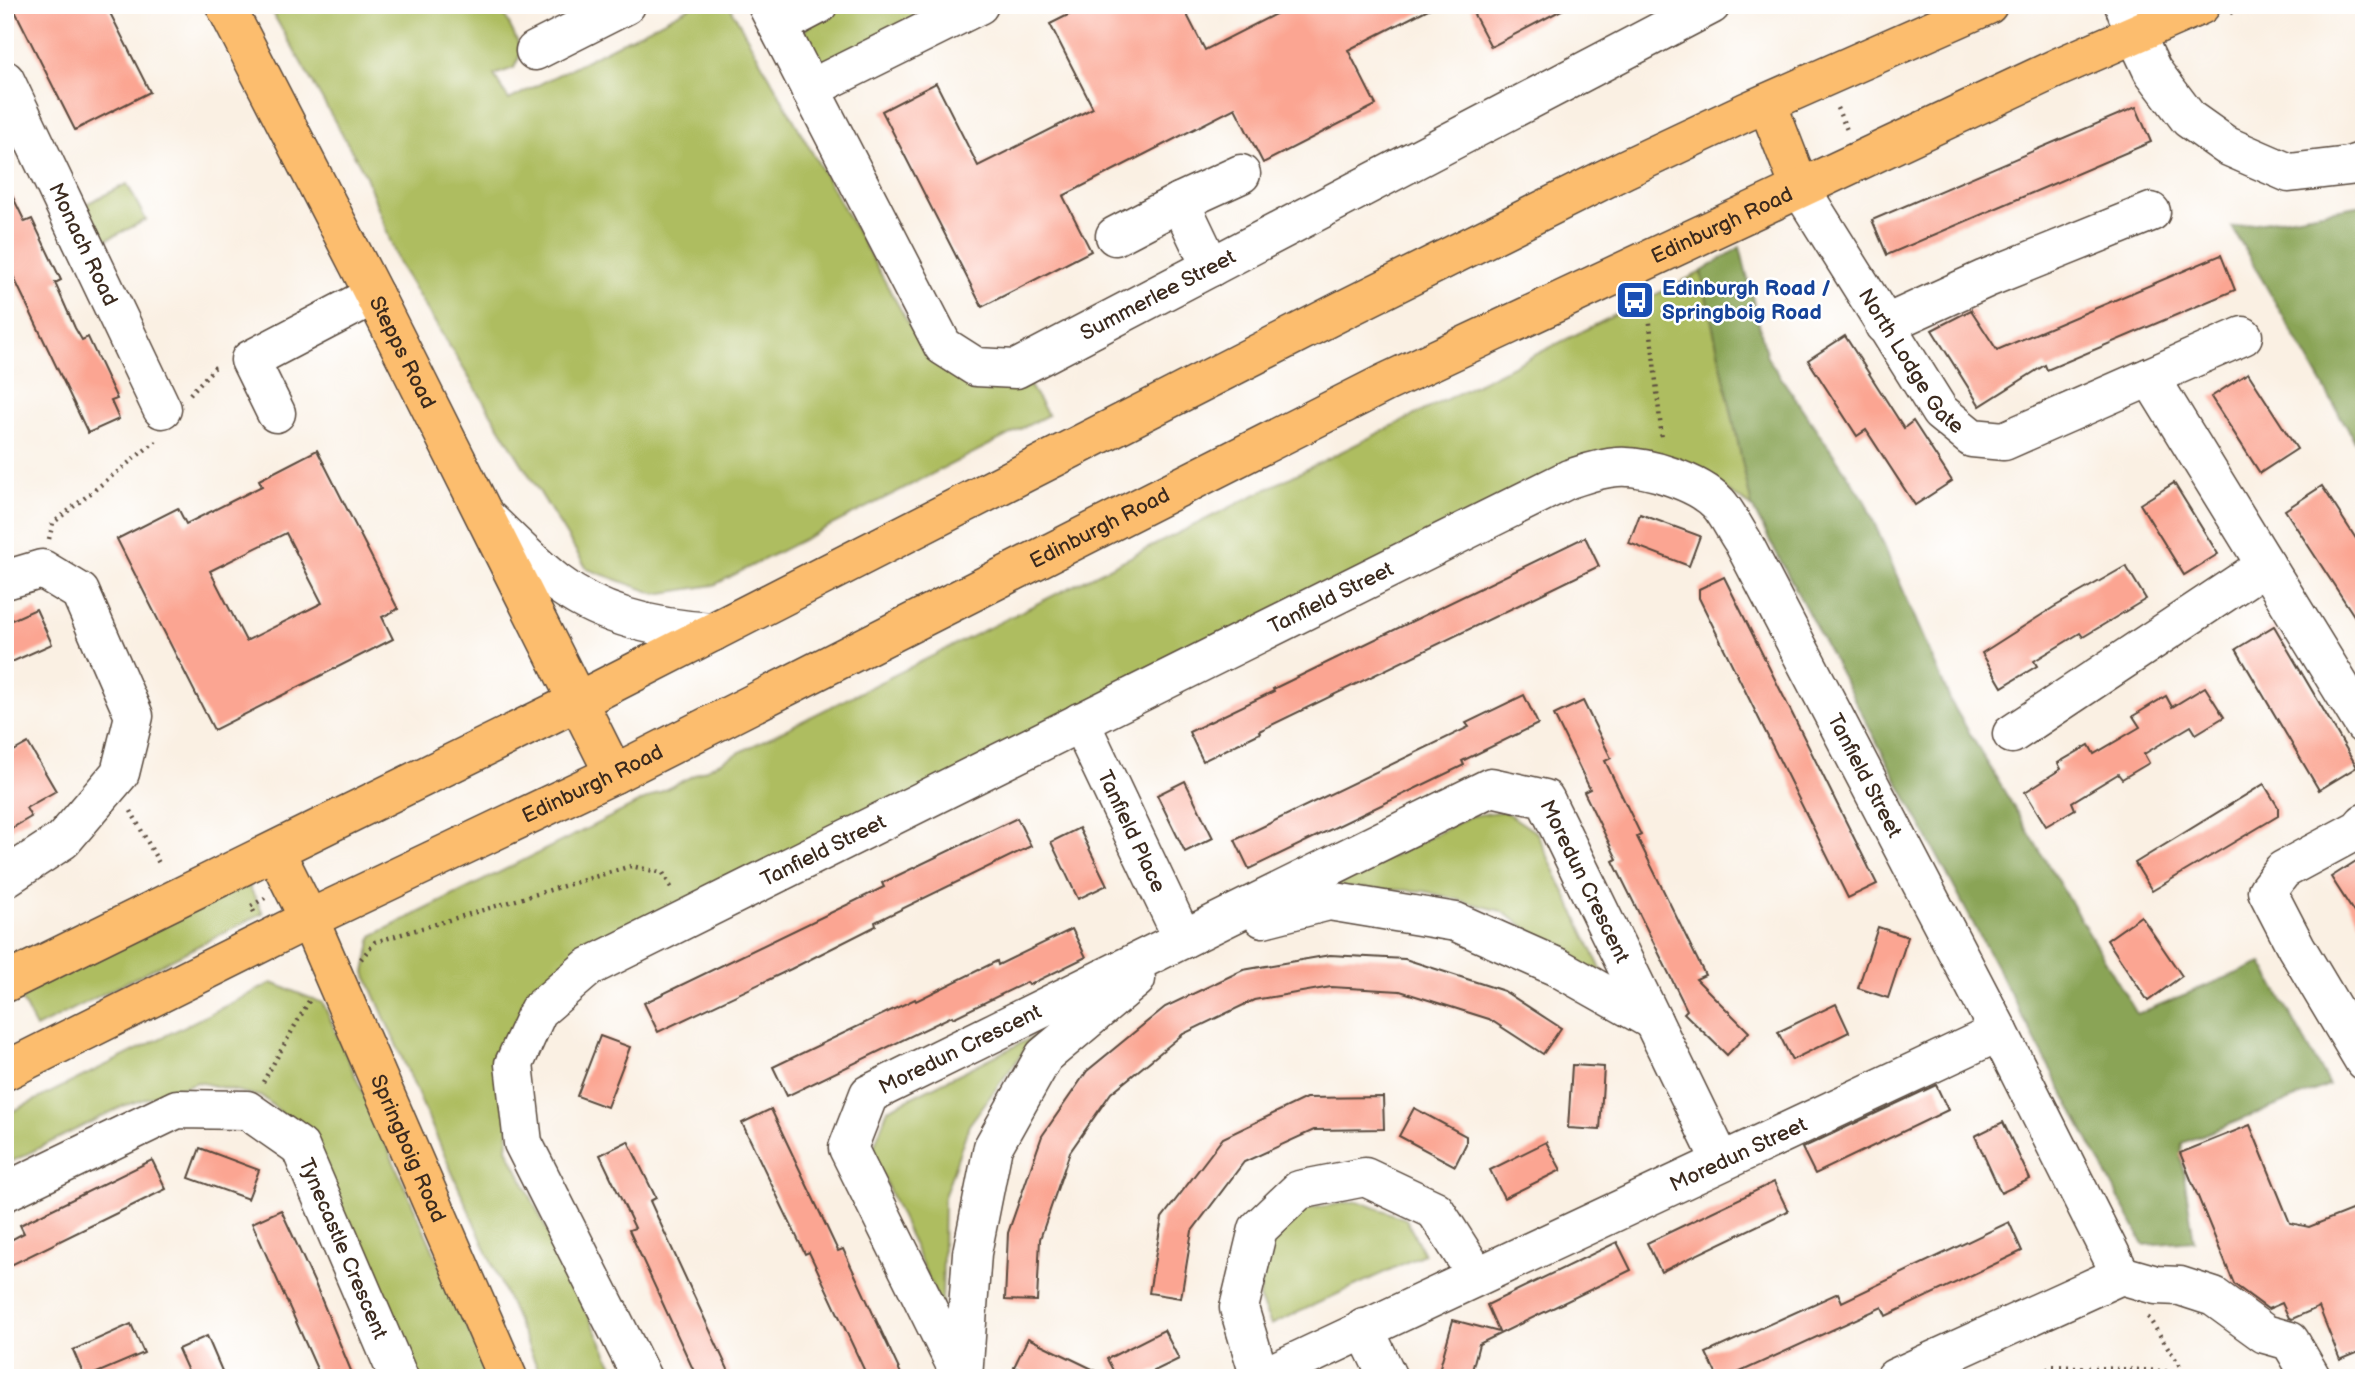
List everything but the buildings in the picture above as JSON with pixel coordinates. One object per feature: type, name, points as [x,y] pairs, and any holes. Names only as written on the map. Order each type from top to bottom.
[{"type":"main road","name":"Stepps Road","points":[[225,5],[614,774]]},
{"type":"main road","points":[[5,983],[578,701],[1625,169],[1988,5]]},
{"type":"main road","name":"Edinburgh Road","points":[[5,1071],[309,919],[614,774],[1385,383],[2059,67],[2130,20],[2201,5]]},
{"type":"main road","points":[[1767,103],[1800,188]]},
{"type":"main road","name":"Springboig Road","points":[[275,851],[309,919],[508,1378]]},
{"type":"street","points":[[535,51],[626,5]]},
{"type":"street","points":[[772,16],[818,5]]},
{"type":"street","points":[[810,89],[979,5]]},
{"type":"street","name":"Summerlee Street","points":[[772,16],[943,346],[976,367],[1016,369],[1712,5]]},
{"type":"street","points":[[2130,20],[2152,70],[2189,119],[2227,146],[2289,173],[2349,166],[2364,161]]},
{"type":"street","name":"Monach Road","points":[[5,80],[162,410]]},
{"type":"street","points":[[1115,236],[1241,174]]},
{"type":"street","name":"North Lodge Gate","points":[[1800,188],[1940,412],[1972,438],[2004,441],[2243,336]]},
{"type":"street","points":[[1180,202],[1211,267]]},
{"type":"street","points":[[1884,325],[1985,279],[2151,212]]},
{"type":"street","points":[[276,413],[250,360],[374,295]]},
{"type":"street","points":[[2150,377],[2364,725]]},
{"type":"street","name":"Tanfield Street","points":[[642,1378],[523,1143],[513,1064],[538,1011],[589,967],[1569,479],[1595,470],[1619,467],[1658,473],[1687,484],[1717,502],[1742,540],[1999,1032],[2121,1275]]},
{"type":"street","points":[[484,515],[556,583],[590,604],[634,621],[678,630],[713,632]]},
{"type":"street","points":[[2012,734],[2266,565]]},
{"type":"street","points":[[5,580],[42,569],[80,592],[134,716],[120,773],[63,840],[5,877]]},
{"type":"street","name":"Tanfield Place","points":[[1080,722],[1183,939]]},
{"type":"street","name":"Moredun Crescent","points":[[962,1378],[848,1148],[869,1094],[1491,787],[1545,799],[1721,1161]]},
{"type":"street","points":[[2364,824],[2283,870],[2267,891],[2296,947],[2364,1061]]},
{"type":"street","name":"Moredun Crescent","points":[[962,1378],[972,1252],[993,1147],[1044,1056],[1183,939],[1329,901],[1456,922],[1557,967],[1653,1021]]},
{"type":"street","name":"Moredun Street","points":[[1477,1276],[1435,1210],[1365,1177],[1299,1190],[1258,1229],[1239,1308],[1261,1378],[1999,1032]]},
{"type":"street","points":[[5,1192],[177,1109],[247,1110]]},
{"type":"street","name":"Tynecastle Crescent","points":[[247,1110],[300,1147],[399,1378]]},
{"type":"street","points":[[1895,1378],[2121,1275],[2157,1285],[2180,1286],[2214,1297],[2265,1334],[2290,1342],[2311,1377]]},
{"type":"street","points":[[1364,1328],[1388,1378]]},
{"type":"path","points":[[1822,78],[1862,160]]},
{"type":"path","points":[[1636,265],[1647,289],[1663,436]]},
{"type":"path","points":[[42,569],[53,523],[170,429],[162,410],[190,394],[214,368],[250,360]]},
{"type":"path","points":[[114,780],[160,865]]},
{"type":"path","points":[[247,1110],[321,979],[338,986],[375,942],[631,866],[663,873]]},
{"type":"path","points":[[2121,1275],[2188,1378]]},
{"type":"path","points":[[2036,1378],[2052,1366],[2184,1372]]},
{"type":"green space","points":[[268,5],[500,5],[522,51],[514,68],[494,75],[509,100],[694,5],[729,5],[928,358],[984,381],[1024,376],[1048,415],[714,585],[656,594],[587,569],[399,264],[365,174]]},
{"type":"green space","points":[[841,5],[943,5],[837,60],[810,61],[802,36],[811,20]]},
{"type":"green space","points":[[127,184],[146,220],[104,241],[86,204]]},
{"type":"green space","points":[[2364,205],[2364,457],[2232,227]]},
{"type":"green space","points":[[1740,247],[1767,357],[1864,499],[1951,702],[2137,1014],[2262,963],[2329,1085],[2182,1143],[2181,1156],[2194,1241],[2144,1245],[1752,507],[1701,272]]},
{"type":"green space","points":[[1701,272],[1752,507],[1677,458],[1619,449],[523,1005],[507,1148],[619,1378],[542,1378],[365,973],[372,936]]},
{"type":"green space","points":[[1504,811],[1537,833],[1607,982],[1501,911],[1424,891],[1333,887],[1471,816]]},
{"type":"green space","points":[[246,880],[263,913],[36,1028],[19,995]]},
{"type":"green space","points":[[272,983],[323,1003],[490,1378],[413,1378],[303,1132],[263,1097],[198,1082],[123,1106],[5,1165],[5,1115]]},
{"type":"green space","points":[[1035,1036],[969,1125],[944,1197],[942,1309],[872,1152],[888,1109]]},
{"type":"green space","points":[[1358,1201],[1406,1219],[1424,1254],[1271,1325],[1259,1298],[1268,1246],[1306,1209]]},
{"type":"place","name":"Edinburgh Road / Springboig Road","points":[[1635,300]]}]
